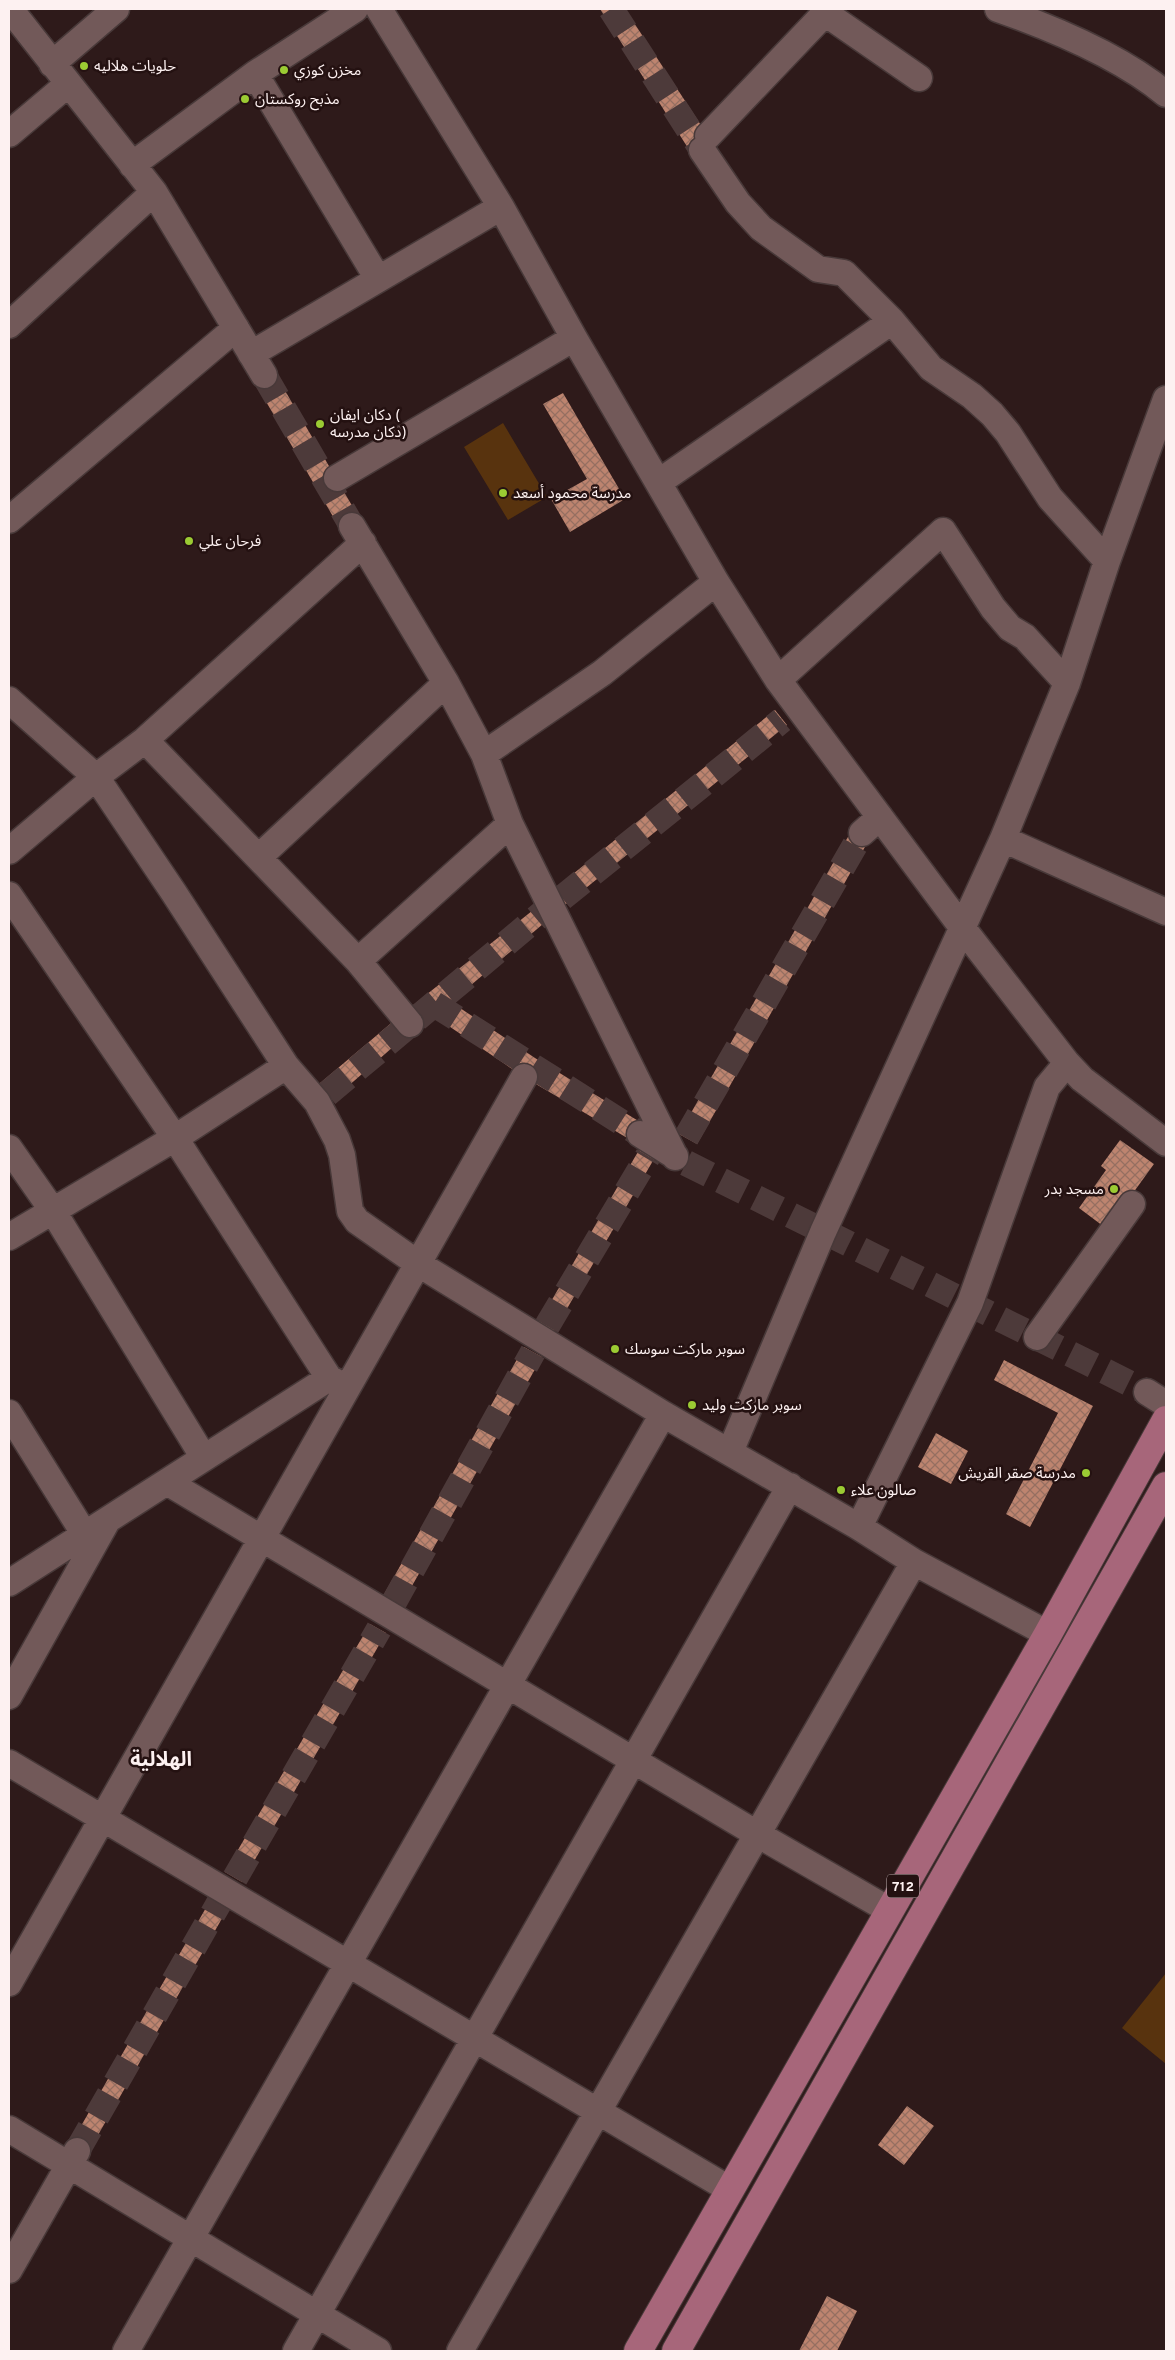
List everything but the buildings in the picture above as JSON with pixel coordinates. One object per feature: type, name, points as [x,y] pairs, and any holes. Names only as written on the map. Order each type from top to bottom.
[{"type":"main road","name":"712","points":[[638,2351],[1048,1634],[1166,1420]]},
{"type":"main road","name":"712","points":[[676,2351],[1166,1486]]},
{"type":"street","points":[[10,9],[154,192],[257,365],[378,279],[501,207]]},
{"type":"street","points":[[52,64],[116,9]]},
{"type":"street","points":[[132,165],[256,74],[355,9]]},
{"type":"street","points":[[379,9],[501,207],[574,338],[716,582],[778,680],[790,713],[871,825],[961,926],[1067,1063],[1082,1079],[1166,1143]]},
{"type":"street","points":[[998,9],[1030,14],[1127,67],[1166,94]]},
{"type":"street","points":[[919,78],[827,11],[705,143],[738,203],[761,228],[818,269],[844,273],[892,321],[931,368],[972,396],[992,414],[1008,433],[1050,498],[1107,561]]},
{"type":"street","points":[[256,74],[378,279]]},
{"type":"street","points":[[9,134],[68,84]]},
{"type":"street","points":[[9,325],[154,192]]},
{"type":"street","points":[[658,482],[892,321]]},
{"type":"street","points":[[9,520],[236,328]]},
{"type":"street","points":[[337,478],[574,338]]},
{"type":"street","points":[[730,1452],[823,1232],[961,926],[1003,838],[1067,682],[1107,561],[1165,405]]},
{"type":"street","points":[[778,680],[943,532],[994,608],[1010,628],[1024,636],[1067,682]]},
{"type":"street","points":[[9,851],[96,778],[145,740],[357,535],[446,683],[484,754],[510,824],[553,905],[665,1148]]},
{"type":"street","points":[[484,754],[602,673],[716,582]]},
{"type":"street","points":[[259,857],[446,683]]},
{"type":"street","points":[[9,700],[96,778],[174,893],[286,1066],[322,1098],[342,1155],[350,1211],[357,1221],[417,1263],[663,1414],[790,1486],[914,1562],[1048,1634]]},
{"type":"street","points":[[145,740],[358,961],[410,1024]]},
{"type":"street","points":[[358,961],[510,824]]},
{"type":"street","points":[[1003,838],[1166,912]]},
{"type":"street","points":[[9,896],[175,1138],[337,1383]]},
{"type":"street","points":[[858,1527],[970,1304],[1047,1087],[1067,1063]]},
{"type":"street","points":[[9,1237],[175,1138],[286,1066]]},
{"type":"street","points":[[9,1983],[261,1540],[337,1383],[417,1263],[524,1077]]},
{"type":"street","points":[[9,1148],[53,1211],[204,1458]]},
{"type":"street","points":[[1038,1337],[1132,1204]]},
{"type":"street","points":[[9,1583],[204,1458],[337,1383]]},
{"type":"street","points":[[9,1414],[85,1535]]},
{"type":"street","points":[[126,2351],[663,1414]]},
{"type":"street","points":[[167,1482],[386,1616],[889,1910]]},
{"type":"street","points":[[296,2351],[790,1486]]},
{"type":"street","points":[[9,1696],[108,1520]]},
{"type":"street","points":[[460,2351],[914,1562]]},
{"type":"street","points":[[9,1763],[730,2189]]},
{"type":"street","points":[[9,2129],[74,2158],[191,2239],[378,2351]]},
{"type":"street","points":[[9,2270],[74,2158]]},
{"type":"shaded area","points":[[503,423],[547,497],[508,520],[464,447]]},
{"type":"shaded area","points":[[1166,1973],[1166,2064],[1122,2028]]},
{"type":"tunnel","points":[[611,9],[702,150]]},
{"type":"tunnel","points":[[264,375],[352,526]]},
{"type":"tunnel","points":[[562,898],[782,720]]},
{"type":"tunnel","points":[[686,1138],[862,833]]},
{"type":"tunnel","points":[[327,1094],[546,910]]},
{"type":"tunnel","points":[[434,1004],[640,1134]]},
{"type":"tunnel","points":[[547,1326],[648,1156]]},
{"type":"tunnel","points":[[686,1163],[1147,1392]]},
{"type":"tunnel","points":[[393,1604],[533,1352]]},
{"type":"tunnel","points":[[235,1878],[379,1629]]},
{"type":"tunnel","points":[[77,2151],[219,1903]]},
{"type":"place","name":"حلويات هلاليه","points":[[84,66]]},
{"type":"place","name":"مخزن كوزي","points":[[284,70]]},
{"type":"place","name":"مذبح روكستان","points":[[245,99]]},
{"type":"place","name":"دكان ايفان ( دكان مدرسه)","points":[[320,424]]},
{"type":"place","name":"مدرسة محمود أسعد","points":[[503,493]]},
{"type":"place","name":"فرحان علي","points":[[189,541]]},
{"type":"place","name":"مسجد بدر","points":[[1114,1189]]},
{"type":"place","name":"سوبر ماركت سوسك","points":[[615,1349]]},
{"type":"place","name":"سوبر ماركت وليد","points":[[692,1405]]},
{"type":"place","name":"مدرسة صقر القريش","points":[[1086,1473]]},
{"type":"place","name":"صالون علاء","points":[[841,1490]]},
{"type":"district","name":"الهلالية","points":[[161,1759]]}]
